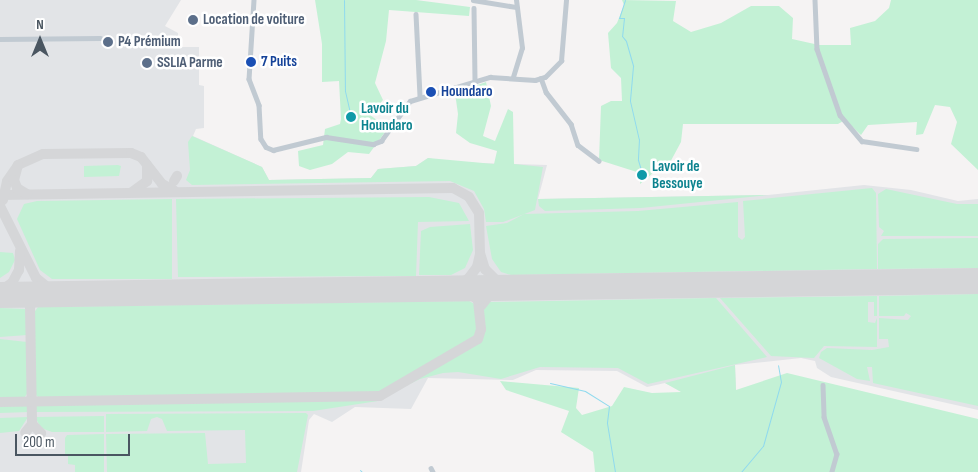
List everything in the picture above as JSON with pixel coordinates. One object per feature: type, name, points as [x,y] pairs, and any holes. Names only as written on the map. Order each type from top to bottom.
[{"type":"street","points":[[254,0],[249,79],[258,105],[261,139],[270,149],[326,137],[373,144],[381,141],[402,108],[420,97],[499,75],[540,78],[561,61],[566,0]]},
{"type":"street","points":[[473,0],[516,7]]},
{"type":"street","points":[[513,77],[522,48],[516,0]]},
{"type":"street","points":[[815,0],[817,49],[840,115],[862,141],[916,149]]},
{"type":"street","points":[[474,8],[475,82]]},
{"type":"street","points":[[416,14],[420,97]]},
{"type":"street","points":[[0,39],[100,38]]},
{"type":"street","points":[[540,78],[546,92],[571,124],[578,145],[599,161]]},
{"type":"street","points":[[822,385],[824,417],[837,454],[832,472]]},
{"type":"shaded area","points":[[0,0],[181,0],[165,26],[178,33],[179,47],[199,47],[199,85],[204,86],[204,128],[196,129],[193,136],[262,167],[269,180],[371,178],[378,169],[416,166],[428,158],[448,162],[547,165],[538,199],[768,195],[864,185],[911,190],[958,201],[978,199],[978,410],[831,377],[817,368],[815,361],[801,358],[735,365],[736,390],[683,392],[665,383],[647,387],[617,371],[536,370],[513,380],[428,378],[411,409],[355,407],[332,422],[314,414],[309,420],[301,472],[0,472]]},
{"type":"green space","points":[[315,0],[416,0],[470,7],[469,16],[389,10],[386,41],[375,83],[383,100],[370,115],[381,123],[385,132],[369,154],[348,152],[332,164],[310,170],[299,166],[298,151],[323,145],[325,129],[340,124],[341,119],[339,81],[322,82],[322,44]]},
{"type":"green space","points":[[622,0],[676,1],[673,21],[691,32],[721,23],[751,6],[779,6],[793,18],[792,39],[819,45],[851,45],[850,28],[875,21],[889,8],[891,0],[978,0],[978,170],[951,144],[957,122],[950,107],[935,105],[923,134],[916,135],[917,122],[868,125],[861,135],[845,120],[838,124],[683,124],[681,142],[667,168],[654,172],[640,184],[640,173],[599,160],[601,106],[611,101],[622,101],[621,78],[611,68],[608,33],[617,23],[624,5]]},
{"type":"green space","points":[[486,82],[491,106],[483,136],[495,141],[508,109],[513,112],[514,164],[543,167],[535,210],[503,222],[486,222],[484,209],[474,191],[450,181],[192,185],[186,180],[190,170],[188,142],[192,136],[262,167],[269,180],[371,178],[378,169],[416,166],[428,158],[494,164],[497,151],[470,143],[456,133],[458,114],[455,93]]},
{"type":"green space","points":[[84,166],[121,166],[119,176],[84,177]]},
{"type":"green space","points":[[872,188],[876,193],[877,269],[511,275],[501,272],[492,259],[486,226],[507,223],[524,214],[638,211],[738,202],[738,237],[742,240],[745,237],[743,201]]},
{"type":"green space","points":[[886,189],[957,204],[978,204],[978,236],[881,236],[884,231],[879,227],[878,194]]},
{"type":"green space","points":[[768,195],[641,208],[545,211],[539,206],[538,199]]},
{"type":"green space","points":[[429,197],[459,203],[469,221],[418,222],[416,276],[178,277],[176,199]]},
{"type":"green space","points":[[172,199],[172,279],[52,279],[40,270],[17,219],[24,204],[37,201]]},
{"type":"green space","points":[[470,224],[473,250],[465,268],[451,275],[419,275],[421,231],[430,227]]},
{"type":"green space","points":[[978,238],[978,268],[878,269],[878,244],[883,239]]},
{"type":"green space","points":[[0,252],[13,253],[15,260],[9,272],[0,278]]},
{"type":"green space","points":[[978,294],[978,406],[873,383],[872,367],[867,367],[870,381],[857,379],[819,358],[821,352],[827,348],[872,350],[889,347],[888,339],[879,339],[879,318],[908,320],[911,316],[906,313],[904,316],[879,316],[879,296]]},
{"type":"green space","points":[[877,296],[877,316],[874,316],[874,302],[868,302],[868,322],[875,323],[877,318],[877,347],[824,346],[814,358],[771,356],[720,298]]},
{"type":"green space","points":[[716,298],[767,357],[648,384],[618,368],[540,367],[501,379],[458,372],[443,373],[420,379],[393,392],[479,341],[483,332],[483,308],[489,302]]},
{"type":"green space","points":[[469,301],[478,306],[478,336],[381,393],[40,399],[35,394],[33,314],[38,307]]},
{"type":"green space","points":[[0,308],[26,309],[27,335],[0,337]]},
{"type":"green space","points":[[0,339],[27,342],[29,391],[24,398],[0,400]]},
{"type":"green space","points":[[735,365],[736,390],[787,373],[978,419],[978,472],[595,472],[593,452],[561,432],[569,411],[506,390],[500,381],[579,388],[576,408],[582,415],[612,406],[624,387],[652,393],[681,392],[665,383]]},
{"type":"green space","points":[[385,396],[378,401],[313,411],[35,412],[35,403]]},
{"type":"green space","points":[[29,403],[29,412],[0,413],[0,404]]},
{"type":"green space","points":[[306,413],[308,415],[297,472],[107,472],[106,434],[205,433],[208,464],[246,463],[245,430],[167,431],[162,419],[157,417],[151,419],[147,431],[106,432],[106,414]]},
{"type":"green space","points":[[104,416],[104,432],[52,432],[41,428],[35,417]]},
{"type":"green space","points":[[28,417],[19,431],[0,433],[0,418]]},
{"type":"green space","points":[[104,434],[104,472],[75,472],[75,465],[68,464],[68,455],[65,455],[65,438],[67,435]]},
{"type":"waterway","points":[[344,0],[345,91],[351,117]]},
{"type":"waterway","points":[[625,0],[619,18],[624,18],[622,36],[626,41],[633,66],[630,101],[639,139],[638,160],[642,173]]},
{"type":"waterway","points":[[741,472],[763,446],[781,382],[778,365]]},
{"type":"waterway","points":[[550,383],[585,391],[609,406],[607,423],[615,472]]},
{"type":"taxiway","points":[[18,165],[43,154],[131,153],[141,157],[162,184],[174,190]]},
{"type":"taxiway","points":[[3,200],[7,181],[18,165],[14,180],[17,188],[27,194]]},
{"type":"taxiway","points":[[132,192],[147,181],[147,165]]},
{"type":"taxiway","points":[[174,181],[177,176]]},
{"type":"taxiway","points":[[0,195],[453,188],[469,197],[479,213],[480,253],[485,269],[500,284],[517,288]]},
{"type":"taxiway","points":[[0,206],[36,278],[52,291],[74,294]]},
{"type":"taxiway","points":[[0,291],[12,283],[19,270],[20,251]]},
{"type":"taxiway","points":[[450,288],[468,279],[477,267],[480,254]]},
{"type":"taxiway","points":[[481,306],[491,293],[510,288]]},
{"type":"taxiway","points":[[0,402],[380,396],[478,339],[481,329],[478,300],[465,290],[450,289]]},
{"type":"taxiway","points":[[30,306],[35,300],[54,294]]},
{"type":"taxiway","points":[[8,295],[23,297],[30,306],[32,424],[25,433]]},
{"type":"taxiway","points":[[32,424],[41,433]]},
{"type":"runway","points":[[0,295],[978,281]]},
{"type":"place","name":"Location de voiture","points":[[193,20]]},
{"type":"place","name":"P4 Prémium","points":[[108,42]]},
{"type":"place","name":"7 Puits","points":[[251,62]]},
{"type":"place","name":"SSLIA Parme","points":[[147,63]]},
{"type":"place","name":"Houndaro","points":[[431,92]]},
{"type":"place","name":"Lavoir du Houndaro","points":[[351,117]]},
{"type":"place","name":"Lavoir de Bessouye","points":[[642,175]]}]
